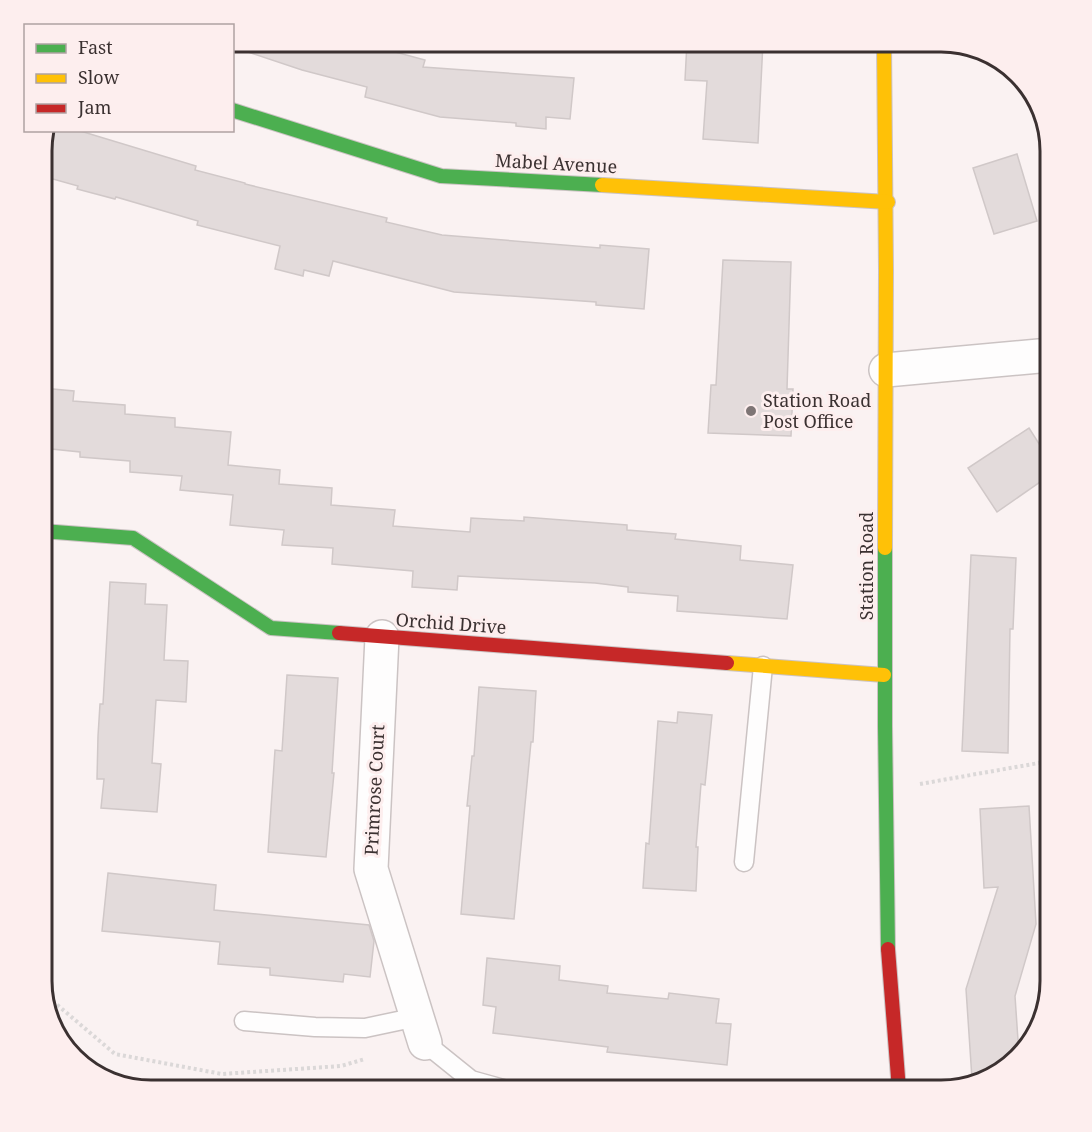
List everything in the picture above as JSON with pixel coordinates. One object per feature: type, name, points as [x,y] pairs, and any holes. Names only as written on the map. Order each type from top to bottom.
[{"type":"street","name":"Station Road","points":[[884,53],[888,202],[884,675],[888,956],[898,1080]]},
{"type":"street","name":"Mabel Avenue","points":[[234,111],[441,176],[888,202]]},
{"type":"street","points":[[886,370],[1040,356]]},
{"type":"street","name":"Orchid Drive","points":[[53,532],[133,538],[271,628],[884,675]]},
{"type":"street","name":"Primrose Court","points":[[382,637],[371,869],[421,1030]]},
{"type":"lane","points":[[744,862],[763,666]]},
{"type":"lane","points":[[244,1021],[315,1027],[421,1030],[471,1080]]},
{"type":"path","points":[[886,789],[1040,763]]},
{"type":"path","points":[[55,1003],[116,1054],[222,1074],[341,1066],[372,1057]]},
{"type":"building","points":[[248,52],[396,52],[425,60],[423,67],[574,78],[570,119],[546,117],[546,129],[516,126],[516,123],[440,117],[365,97],[367,87],[302,70]]},
{"type":"building","points":[[686,53],[762,53],[758,143],[703,139],[707,81],[685,80]]},
{"type":"building","points":[[55,132],[84,132],[196,166],[195,170],[387,218],[386,222],[442,235],[600,248],[600,245],[649,249],[644,309],[596,305],[596,302],[454,292],[333,261],[329,276],[304,270],[303,276],[275,269],[280,246],[197,225],[198,221],[116,197],[115,199],[77,189],[78,186],[53,179]]},
{"type":"building","points":[[1017,154],[1037,221],[994,234],[973,168]]},
{"type":"building","points":[[723,260],[791,262],[787,389],[793,389],[791,436],[708,433],[711,385],[716,385]]},
{"type":"building","points":[[53,389],[74,391],[73,401],[125,405],[125,414],[175,418],[175,427],[231,432],[228,465],[280,470],[279,484],[332,488],[331,505],[395,510],[393,526],[470,532],[471,518],[524,521],[524,517],[627,525],[627,530],[676,534],[675,539],[741,546],[740,560],[793,565],[787,619],[677,611],[678,596],[628,592],[628,587],[595,583],[458,576],[457,590],[412,587],[413,571],[332,564],[333,548],[282,545],[284,530],[230,525],[233,495],[180,490],[182,476],[130,472],[130,461],[80,457],[80,452],[53,449]]},
{"type":"building","points":[[1029,428],[1040,445],[1040,482],[997,512],[968,468]]},
{"type":"building","points":[[971,555],[1016,558],[1013,629],[1010,629],[1008,753],[962,751]]},
{"type":"building","points":[[110,582],[146,584],[145,604],[167,605],[164,660],[188,661],[186,702],[156,700],[152,763],[161,764],[157,812],[101,808],[104,779],[97,779],[98,736],[100,704],[103,704]]},
{"type":"building","points":[[287,675],[338,678],[332,773],[334,773],[326,857],[268,852],[275,750],[282,751]]},
{"type":"building","points":[[479,687],[536,691],[533,742],[531,742],[514,919],[461,914],[470,806],[467,806],[472,756],[474,756]]},
{"type":"building","points":[[678,712],[712,715],[705,785],[701,784],[696,847],[698,847],[696,891],[643,888],[646,843],[649,844],[658,721],[677,723]]},
{"type":"building","points":[[1029,806],[1036,924],[1015,996],[1018,1042],[1006,1055],[972,1074],[966,989],[998,887],[984,888],[980,809]]},
{"type":"building","points":[[108,873],[216,885],[214,910],[369,925],[374,941],[370,977],[344,974],[343,982],[270,975],[270,968],[218,964],[220,942],[102,931]]},
{"type":"building","points":[[487,958],[560,966],[559,980],[608,986],[607,993],[668,999],[669,993],[719,999],[716,1023],[731,1024],[727,1065],[607,1052],[608,1047],[493,1033],[496,1007],[483,1005]]},
{"type":"traffic: fast","points":[[234,111],[441,176],[602,185]]},
{"type":"traffic: fast","points":[[53,532],[133,538],[271,628],[339,633]]},
{"type":"traffic: fast","points":[[885,548],[888,949]]},
{"type":"traffic: slow","points":[[884,53],[885,548]]},
{"type":"traffic: slow","points":[[602,185],[888,202]]},
{"type":"traffic: slow","points":[[727,663],[884,675]]},
{"type":"traffic: jam","points":[[339,633],[727,663]]},
{"type":"traffic: jam","points":[[888,949],[898,1080]]},
{"type":"place","name":"Station Road Post Office","points":[[751,411]]}]
